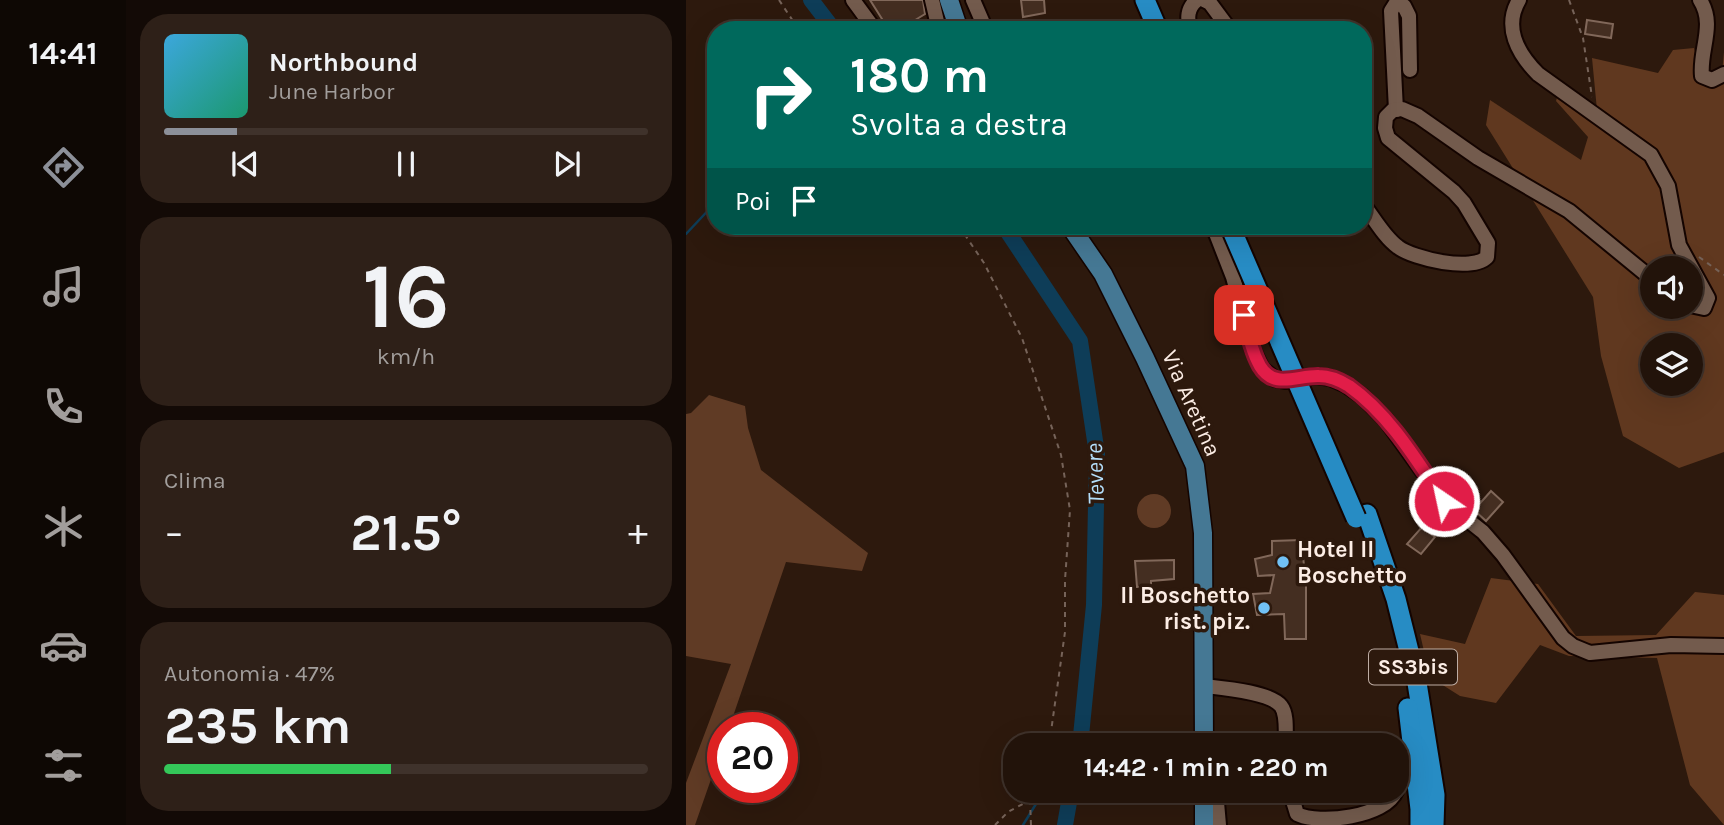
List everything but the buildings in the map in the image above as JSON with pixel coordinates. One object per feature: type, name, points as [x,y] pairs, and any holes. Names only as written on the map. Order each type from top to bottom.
[{"type":"highway","points":[[1133,0],[1141,21]]},
{"type":"highway","points":[[1145,0],[1154,21]]},
{"type":"highway","name":"SS3bis","points":[[1221,235],[1361,516],[1405,685],[1420,825]]},
{"type":"highway","name":"SS3bis","points":[[1246,235],[1396,599],[1417,683],[1435,795],[1434,825]]},
{"type":"main road","points":[[948,0],[956,21]]},
{"type":"main road","name":"Via Aretina","points":[[1076,235],[1109,286],[1195,466],[1203,533],[1204,733]]},
{"type":"main road","points":[[1204,803],[1204,825]]},
{"type":"street","points":[[853,0],[868,21]]},
{"type":"street","points":[[932,0],[937,21]]},
{"type":"street","points":[[973,0],[982,21]]},
{"type":"street","points":[[1188,21],[1189,10],[1196,0]]},
{"type":"street","points":[[1204,0],[1210,3],[1223,21]]},
{"type":"street","points":[[1519,0],[1512,22],[1512,34],[1525,62],[1651,155],[1668,186],[1679,245],[1685,256]]},
{"type":"street","points":[[1700,0],[1708,25],[1700,64],[1702,76],[1712,80],[1724,74]]},
{"type":"street","points":[[1396,110],[1391,11],[1396,4],[1404,6],[1409,16],[1410,70]]},
{"type":"street","points":[[1372,216],[1391,241],[1410,253],[1464,265],[1483,262],[1487,257],[1488,243],[1464,203],[1388,138],[1386,117],[1402,109],[1418,116],[1478,158],[1569,211],[1640,269]]},
{"type":"street","points":[[1220,235],[1253,350],[1262,369],[1275,379],[1285,381],[1317,376],[1330,378],[1346,384],[1362,396],[1386,420],[1444,501],[1483,532],[1503,555],[1563,638],[1573,646],[1590,653],[1671,645],[1724,646]]},
{"type":"street","points":[[1703,289],[1708,298],[1703,308]]},
{"type":"street","points":[[1205,686],[1234,689],[1280,704],[1285,714],[1286,733]]},
{"type":"street","points":[[1204,725],[1208,733]]},
{"type":"street","points":[[1217,803],[1219,825]]},
{"type":"street","points":[[1294,803],[1297,814],[1315,821],[1357,815],[1380,809],[1388,803]]},
{"type":"path","points":[[779,0],[793,21]]},
{"type":"path","points":[[1569,0],[1583,38],[1593,113]]},
{"type":"path","points":[[966,235],[984,264],[1022,338],[1061,455],[1070,510],[1065,580],[1065,632],[1051,733]]},
{"type":"path","points":[[1692,252],[1724,275]]},
{"type":"path","points":[[995,825],[1008,812],[1024,803]]},
{"type":"path","points":[[1030,803],[1031,825]]},
{"type":"shaded area","points":[[1694,48],[1704,84],[1721,83],[1724,52],[1724,452],[1679,468],[1623,436],[1601,356],[1593,297],[1486,125],[1490,100],[1581,160],[1588,137],[1556,101],[1561,84],[1597,110],[1592,58],[1658,73],[1673,50]]},
{"type":"shaded area","points":[[709,395],[745,406],[748,428],[761,470],[868,553],[862,571],[786,562],[734,712],[713,712],[731,664],[686,656],[686,414],[691,413]]},
{"type":"shaded area","points":[[1154,494],[1166,499],[1171,511],[1166,523],[1154,528],[1142,523],[1137,511],[1142,499]]},
{"type":"shaded area","points":[[1491,578],[1538,584],[1576,636],[1656,635],[1695,592],[1724,595],[1724,825],[1690,785],[1657,658],[1569,656],[1540,645],[1496,703],[1460,696],[1430,677],[1420,634],[1465,644]]},
{"type":"shaded area","points":[[707,727],[707,791],[695,825],[686,825],[686,783]]},
{"type":"waterway","name":"Tevere","points":[[811,0],[827,21]]},
{"type":"waterway","points":[[686,234],[707,212]]},
{"type":"waterway","name":"Tevere","points":[[1010,235],[1080,341],[1097,454],[1094,605],[1081,733]]},
{"type":"waterway","points":[[1023,825],[1037,803]]},
{"type":"waterway","name":"Tevere","points":[[1065,825],[1069,803]]},
{"type":"place","name":"Hotel Il Boschetto","points":[[1283,562]]},
{"type":"place","name":"Il Boschetto rist. piz.","points":[[1264,608]]},
{"type":"route","points":[[1244,315],[1253,350],[1262,369],[1275,379],[1285,381],[1317,376],[1346,384],[1386,420],[1444,501]]}]
